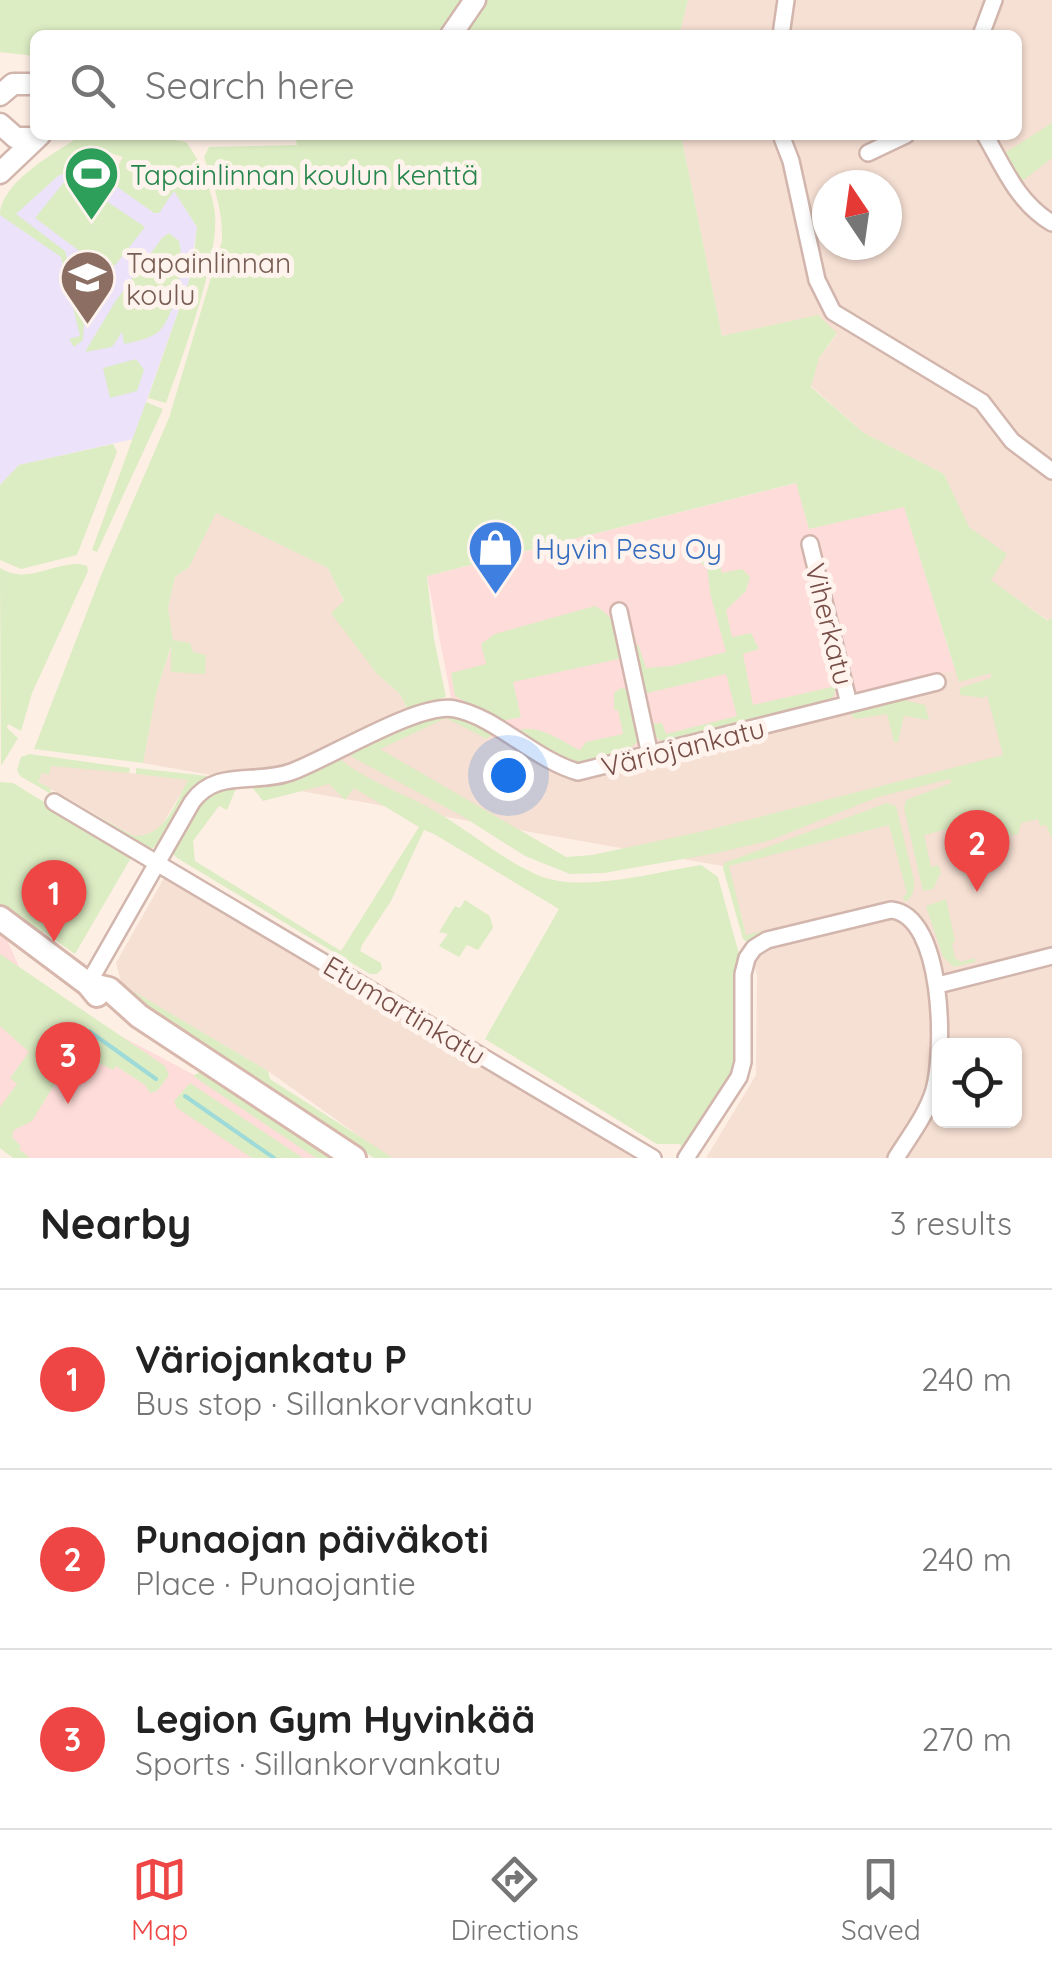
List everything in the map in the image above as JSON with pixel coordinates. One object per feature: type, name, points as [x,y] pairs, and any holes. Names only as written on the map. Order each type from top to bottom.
[{"type":"main road","points":[[0,918],[116,1010],[139,1016],[354,1158]]},
{"type":"street","points":[[454,30],[475,0]]},
{"type":"street","points":[[782,30],[786,0]]},
{"type":"street","points":[[982,30],[994,0]]},
{"type":"street","points":[[0,71],[29,82]]},
{"type":"street","points":[[0,95],[13,84],[29,82]]},
{"type":"street","points":[[0,124],[16,138],[30,137]]},
{"type":"street","points":[[0,172],[35,140]]},
{"type":"street","points":[[783,140],[818,280],[833,312],[982,402],[1012,441],[1052,471]]},
{"type":"street","points":[[868,153],[895,140]]},
{"type":"street","points":[[988,140],[1020,197],[1052,223]]},
{"type":"street","name":"Viherkatu","points":[[810,544],[850,704]]},
{"type":"street","points":[[619,610],[650,754]]},
{"type":"street","name":"Väriojankatu","points":[[88,984],[192,802],[204,787],[216,781],[292,772],[432,710],[460,710],[552,762],[578,772],[937,682]]},
{"type":"street","name":"Etumartinkatu","points":[[54,802],[652,1158]]},
{"type":"street","points":[[686,1158],[739,1077],[743,1062],[743,974],[746,958],[754,948],[767,940],[822,926],[878,912],[900,911],[916,925],[938,985],[934,1088],[896,1158]]},
{"type":"street","points":[[938,985],[1052,956]]},
{"type":"shaded area","points":[[688,0],[1052,0],[1052,1158],[706,1158],[756,1075],[757,975],[728,867],[143,763],[156,694],[173,641],[168,608],[175,577],[189,567],[216,512],[328,568],[344,602],[332,613],[377,674],[400,694],[408,710],[451,697],[583,763],[945,671],[1049,621],[990,580],[1006,554],[969,528],[944,474],[864,433],[811,386],[819,358],[837,334],[818,315],[722,336],[682,140],[1022,140],[1022,30],[680,30]]},
{"type":"shaded area","name":"Tapainlinnan koulu","points":[[80,166],[109,179],[154,213],[172,187],[197,227],[189,281],[133,439],[19,465],[0,485],[0,214],[11,218],[58,176]]},
{"type":"shaded area","points":[[797,483],[809,529],[904,506],[955,670],[583,763],[451,697],[427,576]]},
{"type":"shaded area","points":[[46,763],[189,780],[159,830],[146,837],[134,836],[38,782]]},
{"type":"shaded area","points":[[164,878],[634,1158],[390,1158],[268,1071],[122,985],[116,963]]},
{"type":"shaded area","points":[[0,924],[20,969],[113,1032],[352,1158],[24,1158],[0,1139]]},
{"type":"green space","points":[[0,0],[688,0],[680,30],[30,30],[30,55],[0,52]]},
{"type":"green space","points":[[1052,123],[1052,158],[1020,183],[1003,154]]},
{"type":"green space","points":[[74,140],[173,140],[186,142],[196,157],[215,214],[215,233],[198,308],[166,403],[148,398],[189,281],[197,227],[174,191],[159,213],[154,213],[109,181],[123,157],[94,148],[80,166],[58,176],[16,214],[65,251],[84,322],[83,340],[74,347],[69,339],[80,336],[61,257],[0,215],[10,191],[45,159]]},
{"type":"green space","points":[[296,140],[682,140],[722,336],[818,315],[837,333],[819,358],[811,387],[864,433],[944,474],[969,527],[1007,554],[991,580],[1048,621],[1052,617],[1052,839],[1046,825],[1040,826],[1038,819],[1021,823],[1018,834],[963,845],[956,827],[924,835],[931,867],[938,865],[941,872],[933,889],[923,891],[904,808],[906,800],[951,783],[950,779],[878,797],[771,840],[604,873],[570,874],[525,856],[350,754],[435,716],[471,722],[492,733],[487,739],[446,718],[380,749],[566,857],[704,831],[1003,755],[987,695],[960,695],[960,688],[991,678],[991,673],[959,682],[904,507],[809,529],[796,483],[427,576],[446,697],[408,710],[400,694],[377,674],[331,613],[344,601],[328,568],[216,513],[189,567],[175,577],[168,608],[173,640],[190,643],[193,652],[206,655],[205,674],[171,672],[171,646],[156,694],[143,763],[34,749],[102,573],[169,418],[222,241],[219,208],[204,157],[209,147],[297,145]]},
{"type":"green space","name":"Tapainlinnan koulun kenttä","points":[[69,176],[145,227],[109,273],[35,218]]},
{"type":"green space","points":[[169,233],[179,241],[180,274],[176,298],[162,328],[149,337],[124,344],[122,332],[112,347],[85,352],[115,302]]},
{"type":"green space","points":[[136,359],[144,370],[137,391],[110,398],[103,368]]},
{"type":"green space","points":[[146,402],[163,409],[97,552],[92,550]]},
{"type":"green space","points":[[113,444],[117,452],[77,555],[21,569],[0,560],[0,485],[19,465]]},
{"type":"green space","points":[[715,544],[722,573],[742,569],[750,577],[746,591],[726,610],[732,637],[751,633],[759,649],[743,654],[753,705],[836,686],[834,696],[828,701],[662,742],[652,734],[649,724],[662,723],[666,734],[737,716],[726,674],[644,694],[632,652],[638,644],[646,668],[672,666],[726,652],[710,593],[707,565],[702,565],[698,548]]},
{"type":"green space","points":[[87,566],[88,571],[32,693],[21,731],[8,724],[7,728],[18,738],[1,766],[0,568],[30,574]]},
{"type":"green space","points":[[595,606],[612,621],[623,658],[513,682],[521,717],[502,721],[455,696],[451,673],[486,664],[481,644],[495,634]]},
{"type":"green space","points":[[621,688],[630,690],[639,728],[636,743],[629,749],[586,762],[571,762],[516,731],[540,731],[580,750],[586,742],[623,734],[618,710],[614,710],[614,693]]},
{"type":"green space","points":[[899,699],[925,705],[929,720],[904,716],[898,742],[894,742],[887,714],[855,719],[848,711]]},
{"type":"green space","points":[[30,754],[130,768],[129,773],[51,766],[49,775],[42,773],[38,782],[50,788],[51,794],[20,776],[17,770],[21,757]]},
{"type":"green space","points":[[340,759],[435,811],[540,876],[557,881],[598,882],[701,865],[718,877],[739,954],[736,1055],[731,1073],[686,1146],[657,1144],[485,1039],[559,909],[434,834],[424,830],[391,901],[362,945],[360,951],[381,963],[377,974],[370,974],[171,852],[206,797],[214,790],[237,786],[227,810],[219,806],[193,841],[195,861],[341,951],[419,827],[354,788],[345,800],[329,784],[263,801],[252,787],[296,778]]},
{"type":"green space","points":[[136,768],[207,776],[188,793],[158,844],[150,850],[64,798],[134,836],[145,835],[168,817],[188,780],[136,774]]},
{"type":"green space","points":[[0,782],[13,783],[132,856],[75,954],[44,932],[40,936],[0,906]]},
{"type":"green space","points":[[887,803],[896,806],[914,880],[908,900],[905,902],[903,896],[907,894],[889,825],[729,866],[746,935],[780,927],[781,931],[747,942],[743,939],[724,863]]},
{"type":"green space","points":[[946,899],[955,958],[961,962],[975,958],[975,962],[954,967],[943,957],[926,906]]},
{"type":"green space","points":[[465,900],[490,916],[493,928],[478,950],[467,945],[459,957],[439,946],[448,934],[439,932],[455,906],[460,908]]},
{"type":"green space","points":[[0,954],[165,1066],[169,1075],[157,1091],[150,1093],[145,1085],[116,1066],[113,1070],[75,1051],[32,1121],[14,1130],[12,1137],[30,1158],[13,1158],[0,1148],[0,1107],[17,1084],[10,1078],[29,1052],[0,1026]]},
{"type":"green space","points":[[126,987],[268,1071],[270,1079],[393,1158],[374,1158],[123,992]]},
{"type":"green space","points":[[203,1070],[336,1158],[316,1158],[193,1076]]},
{"type":"green space","points":[[190,1083],[303,1158],[252,1158],[177,1108],[174,1101]]},
{"type":"waterway","points":[[89,1031],[156,1079]]},
{"type":"waterway","points":[[185,1096],[274,1158]]},
{"type":"place","name":"Tapainlinnan koulun kenttä","points":[[91,223]]},
{"type":"place","name":"Tapainlinnan koulu","points":[[87,327]]},
{"type":"place","name":"Hyvin Pesu Oy","points":[[496,597]]},
{"type":"place","name":"Punaojan päiväkoti","points":[[977,892]]},
{"type":"place","name":"Väriojankatu P","points":[[54,942]]},
{"type":"place","name":"Legion Gym Hyvinkää","points":[[68,1104]]}]
